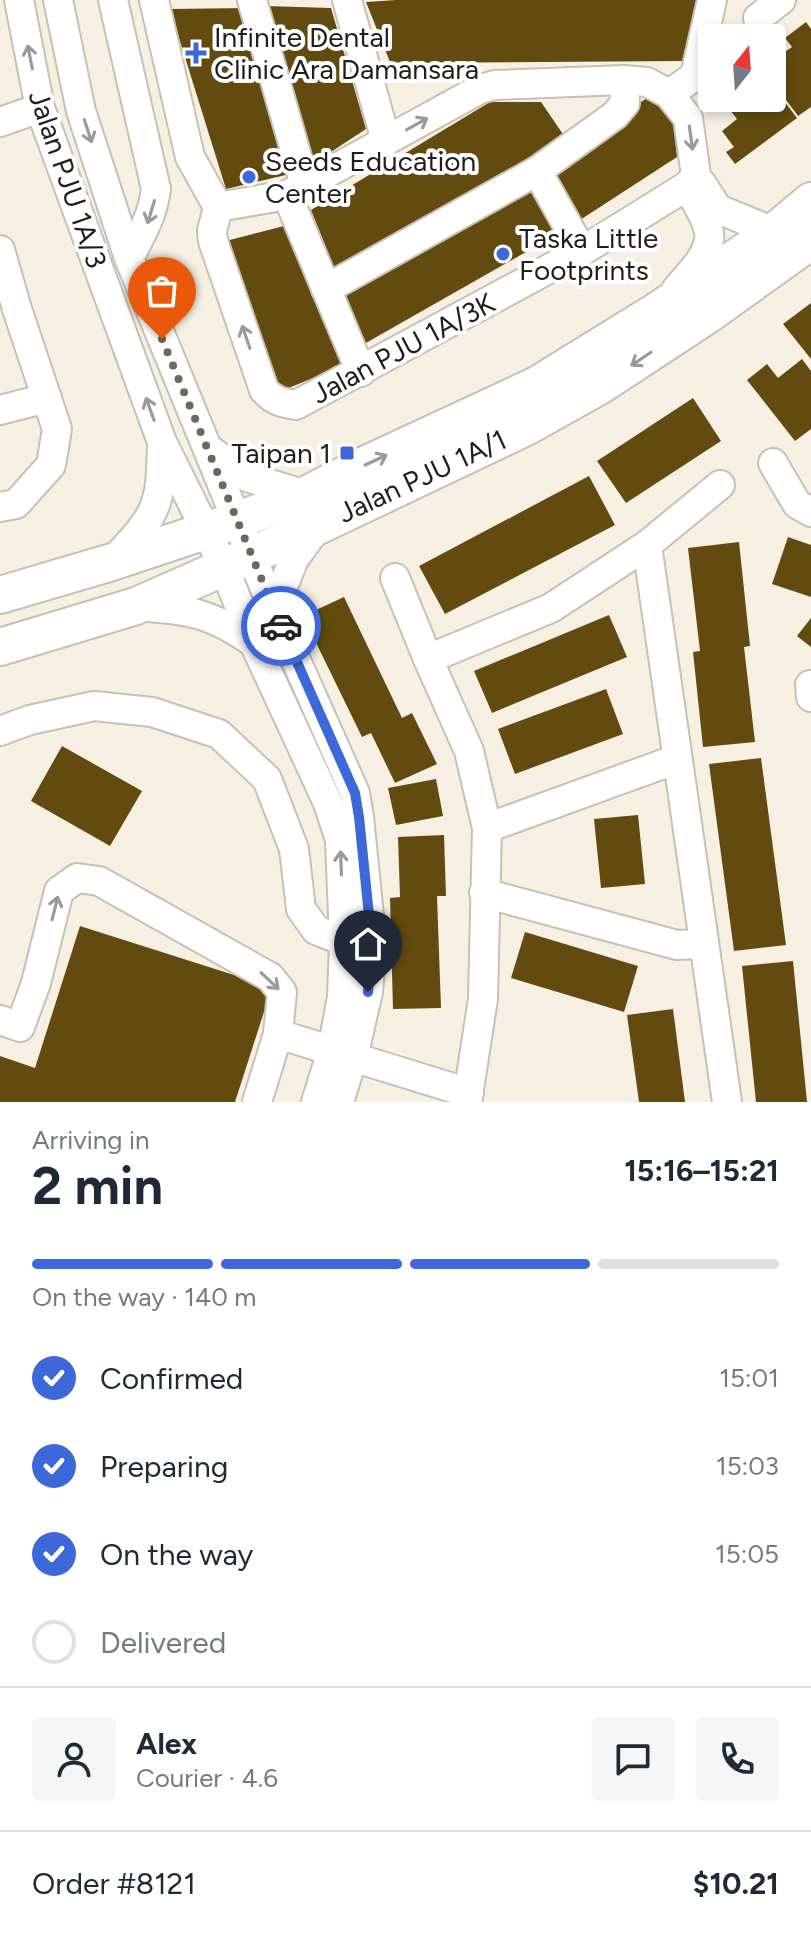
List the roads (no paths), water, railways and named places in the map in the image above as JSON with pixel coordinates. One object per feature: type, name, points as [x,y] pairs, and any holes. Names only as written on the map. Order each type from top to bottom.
[{"type":"main road","name":"Jalan PJU 1A/1","points":[[0,647],[136,606],[238,561],[312,510],[537,385],[660,309],[774,232],[811,201]]},
{"type":"main road","name":"Jalan PJU 1A/1","points":[[0,595],[222,526],[312,510],[526,427],[601,385],[706,316],[811,241]]},
{"type":"street","name":"Jalan PJU 1A/3","points":[[19,0],[40,108],[162,442],[222,526]]},
{"type":"street","name":"Jalan PJU 1A/3","points":[[58,0],[81,111],[129,258],[206,447],[222,526]]},
{"type":"street","points":[[117,0],[156,189],[148,223],[129,258]]},
{"type":"street","points":[[154,0],[190,157],[218,207],[296,190],[480,89],[495,85],[624,80],[647,82],[669,94],[688,118],[692,181],[710,239],[700,260],[660,309]]},
{"type":"street","points":[[252,0],[296,190],[326,289],[361,372]]},
{"type":"street","points":[[347,0],[386,141]]},
{"type":"street","points":[[669,94],[695,76],[712,0]]},
{"type":"street","points":[[758,18],[781,0]]},
{"type":"street","points":[[326,289],[537,171],[615,115],[625,103],[624,80]]},
{"type":"street","points":[[0,122],[40,108]]},
{"type":"street","points":[[537,171],[582,251]]},
{"type":"street","points":[[692,181],[718,209],[774,232]]},
{"type":"street","name":"Jalan PJU 1A/3K","points":[[218,207],[212,231],[213,241],[264,390],[282,403],[296,405],[582,251],[692,181]]},
{"type":"street","points":[[0,250],[8,311],[47,398],[57,429],[51,465],[16,504],[0,507]]},
{"type":"street","points":[[0,410],[47,398]]},
{"type":"street","points":[[112,562],[144,526],[154,508],[161,479],[162,442]]},
{"type":"street","points":[[206,447],[247,477],[312,510],[275,613]]},
{"type":"street","points":[[773,463],[797,504],[811,512]]},
{"type":"street","points":[[428,659],[551,608],[647,545],[720,485]]},
{"type":"street","points":[[222,526],[238,561],[275,613],[355,793],[357,805],[372,945],[368,992],[342,1054],[316,1102]]},
{"type":"street","points":[[647,545],[727,1102]]},
{"type":"street","points":[[238,561],[254,643],[328,803],[340,840],[344,941],[339,1102]]},
{"type":"street","points":[[278,1034],[468,1098],[483,999],[487,828],[469,751],[395,578]]},
{"type":"street","points":[[136,606],[213,618],[254,643]]},
{"type":"street","points":[[810,685],[811,697]]},
{"type":"street","points":[[0,731],[30,720],[94,706],[152,712],[219,734],[267,779],[294,849],[301,909],[316,930],[344,941]]},
{"type":"street","points":[[487,828],[677,759]]},
{"type":"street","points":[[0,1020],[20,1027],[36,983],[59,891],[77,878],[99,881],[270,977],[282,992],[278,1034],[257,1102]]},
{"type":"street","points":[[484,893],[677,945],[704,944]]},
{"type":"place","name":"Infinite Dental Clinic Ara Damansara","points":[[196,53]]},
{"type":"place","name":"Seeds Education Center","points":[[249,177]]},
{"type":"place","name":"Taska Little Footprints","points":[[503,254]]},
{"type":"place","name":"Taipan 1","points":[[347,453]]}]
